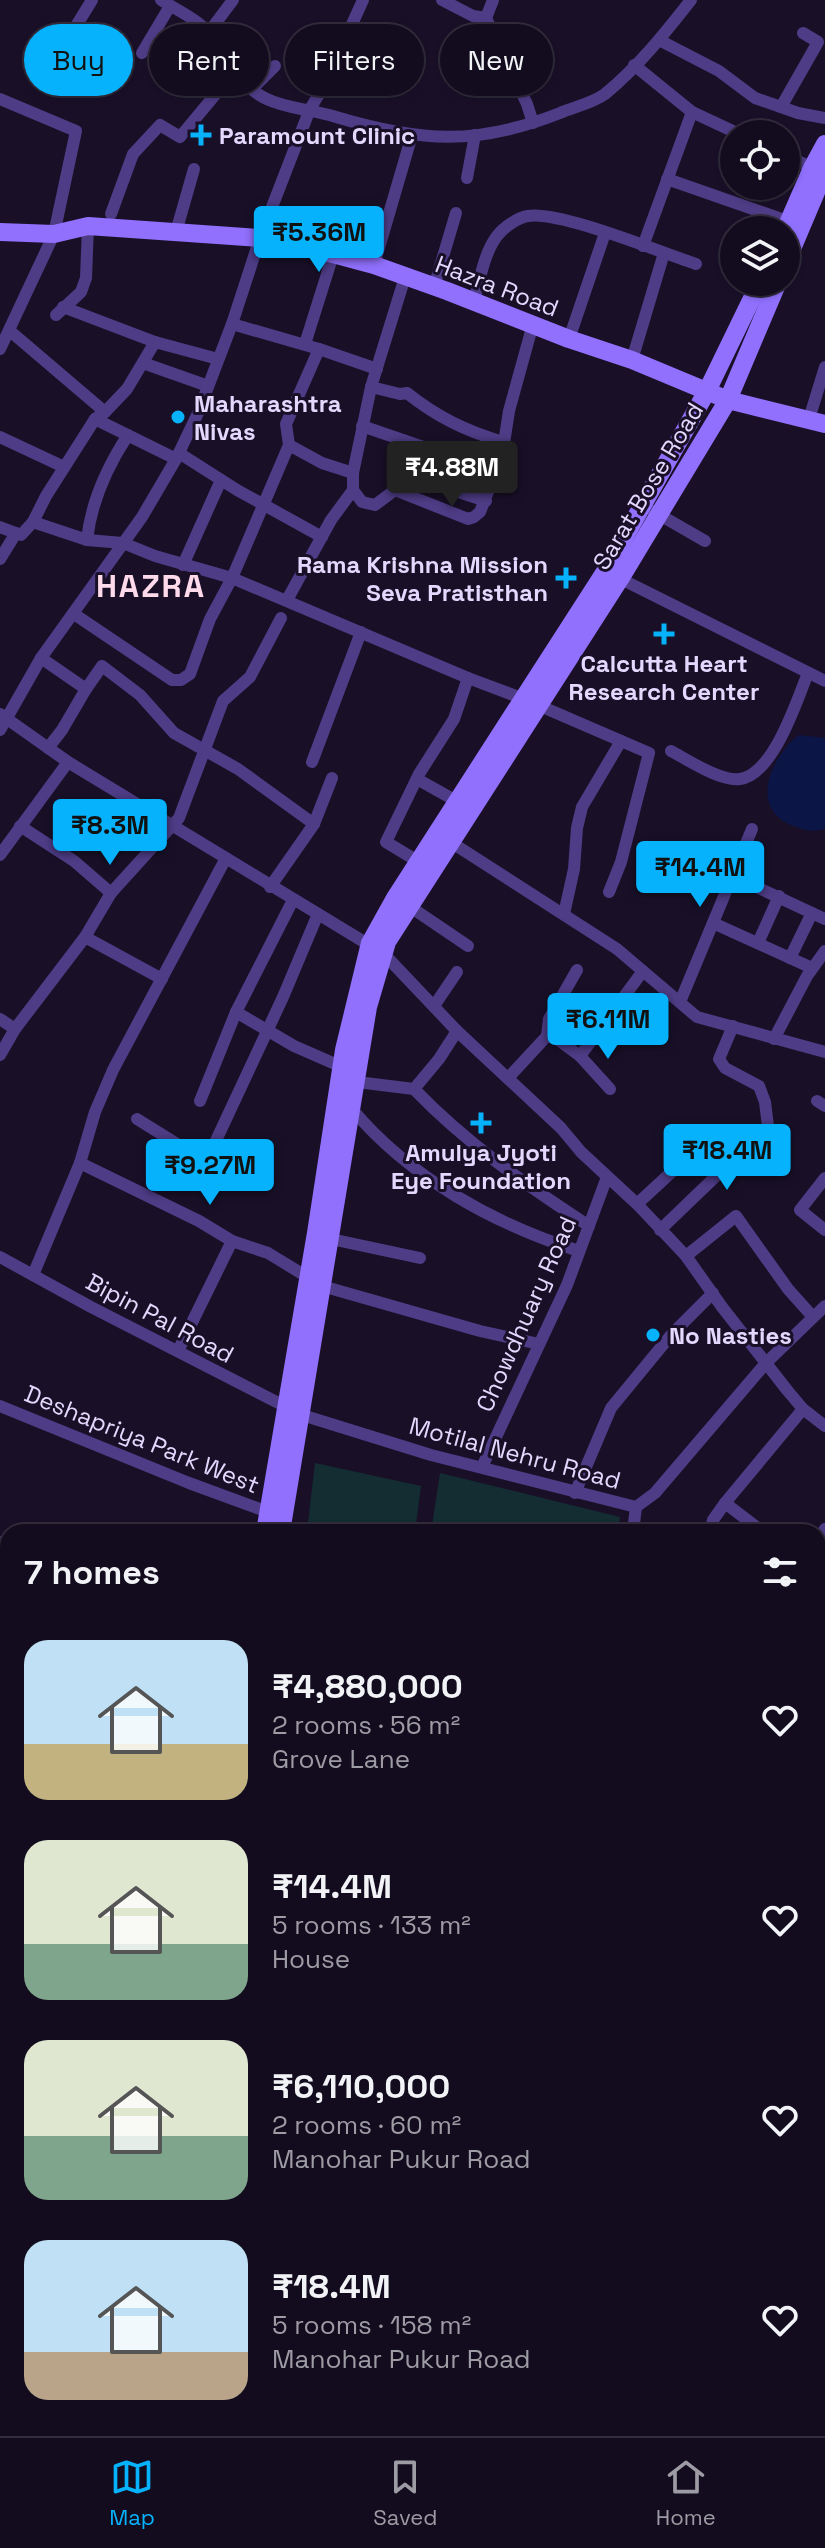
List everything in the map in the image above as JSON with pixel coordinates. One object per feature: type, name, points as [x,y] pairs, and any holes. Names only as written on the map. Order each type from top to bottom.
[{"type":"main road","points":[[800,227],[822,171],[825,144]]},
{"type":"main road","points":[[794,216],[822,171]]},
{"type":"main road","name":"Hazra Road","points":[[0,232],[54,234],[88,226],[292,243],[374,265],[474,301],[632,360],[728,400],[817,421]]},
{"type":"main road","points":[[282,1524],[293,1411],[315,1282],[342,1067],[377,949],[419,862],[443,837],[532,702],[651,510],[753,296]]},
{"type":"main road","name":"Sarat Bose Road","points":[[651,510],[728,400],[772,296]]},
{"type":"main road","points":[[315,1282],[331,1239],[377,949],[387,942],[409,906],[458,802],[532,702]]},
{"type":"main road","points":[[266,1524],[293,1411]]},
{"type":"street","points":[[77,24],[92,0]]},
{"type":"street","points":[[215,24],[233,0]]},
{"type":"street","points":[[363,0],[324,86],[310,109],[260,238],[232,324],[177,456],[142,517],[41,658],[2,721],[270,887],[377,949],[686,1256],[803,1409],[825,1426]]},
{"type":"street","points":[[442,0],[473,16],[486,18]]},
{"type":"street","points":[[493,0],[486,18],[533,123]]},
{"type":"street","points":[[262,96],[270,101],[377,129],[427,138],[490,134],[533,123],[602,96],[659,40],[691,0]]},
{"type":"street","points":[[142,53],[166,3],[197,24]]},
{"type":"street","points":[[781,107],[818,42],[803,33]]},
{"type":"street","points":[[659,40],[719,71],[755,98],[825,118]]},
{"type":"street","points":[[634,65],[692,112],[720,125]]},
{"type":"street","points":[[269,72],[275,66]]},
{"type":"street","points":[[111,214],[133,154],[160,125],[180,137],[214,96]]},
{"type":"street","points":[[0,99],[76,131],[54,234],[0,349]]},
{"type":"street","points":[[643,246],[692,112]]},
{"type":"street","points":[[374,265],[412,135]]},
{"type":"street","points":[[467,178],[475,135]]},
{"type":"street","points":[[800,162],[822,171]]},
{"type":"street","points":[[176,232],[194,169]]},
{"type":"street","points":[[667,179],[762,216]]},
{"type":"street","points":[[434,287],[456,213]]},
{"type":"street","points":[[474,301],[495,238],[507,226],[526,216],[553,217],[696,264]]},
{"type":"street","points":[[88,226],[86,278],[81,292],[60,311],[218,359]]},
{"type":"street","points":[[569,339],[605,233]]},
{"type":"street","points":[[632,360],[664,253]]},
{"type":"street","points":[[305,344],[333,255]]},
{"type":"street","points":[[287,600],[322,537],[353,490],[353,473],[371,387],[405,277]]},
{"type":"street","points":[[232,324],[305,344],[377,369]]},
{"type":"street","points":[[353,490],[362,502],[375,505],[395,490],[468,519],[474,517],[486,501],[502,456],[533,324]]},
{"type":"street","points":[[10,331],[100,416],[128,435],[177,456],[322,537]]},
{"type":"street","points":[[0,527],[21,535],[33,522],[64,467],[100,416],[127,389],[155,342]]},
{"type":"street","points":[[74,614],[172,680],[181,680],[190,674],[210,619],[232,578],[289,445],[286,424],[319,349]]},
{"type":"street","points":[[143,363],[208,386]]},
{"type":"street","points":[[817,421],[825,367]]},
{"type":"street","points":[[371,387],[407,393],[431,413],[467,431],[503,442]]},
{"type":"street","points":[[362,426],[496,472]]},
{"type":"street","points":[[87,540],[95,501],[116,453],[128,435]]},
{"type":"street","points":[[0,437],[64,467]]},
{"type":"street","points":[[289,445],[322,463],[353,473]]},
{"type":"street","points":[[183,565],[221,480]]},
{"type":"street","points":[[428,482],[486,501]]},
{"type":"street","points":[[651,510],[705,541]]},
{"type":"street","points":[[33,522],[87,540],[123,543],[183,565],[232,578],[649,753],[621,862],[609,892]]},
{"type":"street","points":[[0,559],[16,533]]},
{"type":"street","points":[[613,575],[808,673],[825,678]]},
{"type":"street","points":[[0,1055],[15,1029],[85,937],[111,893],[179,818],[224,699],[250,677],[281,618]]},
{"type":"street","points":[[312,762],[361,632]]},
{"type":"street","points":[[41,658],[86,689]]},
{"type":"street","points":[[48,748],[102,666],[140,695],[174,733],[238,769],[314,824]]},
{"type":"street","points":[[671,751],[697,766],[730,778],[741,779],[752,773],[765,761],[785,730],[808,673]]},
{"type":"street","points":[[419,862],[386,842],[417,779],[454,719],[468,678]]},
{"type":"street","points":[[564,914],[582,807],[621,741]]},
{"type":"street","points":[[1,852],[68,762]]},
{"type":"street","points":[[270,887],[314,824],[332,778]]},
{"type":"street","points":[[417,779],[458,802]]},
{"type":"street","points":[[20,826],[74,861],[111,893]]},
{"type":"street","points":[[680,1002],[752,829]]},
{"type":"street","points":[[443,837],[617,949],[697,1017],[825,1052]]},
{"type":"street","points":[[33,1275],[80,1163],[95,1112],[113,1070],[226,858]]},
{"type":"street","points":[[733,876],[825,919]]},
{"type":"street","points":[[758,943],[779,896]]},
{"type":"street","points":[[200,1101],[236,1012],[293,900]]},
{"type":"street","points":[[409,906],[468,946]]},
{"type":"street","points":[[790,958],[812,913]]},
{"type":"street","points":[[206,1162],[318,914]]},
{"type":"street","points":[[713,923],[812,968]]},
{"type":"street","points":[[85,937],[162,979]]},
{"type":"street","points":[[774,1039],[812,968],[825,951]]},
{"type":"street","points":[[508,1078],[547,1036],[549,1019],[577,970]]},
{"type":"street","points":[[580,1056],[643,971]]},
{"type":"street","points":[[434,1006],[457,972]]},
{"type":"street","points":[[236,1012],[294,1046],[342,1067]]},
{"type":"street","points":[[0,1019],[15,1029]]},
{"type":"street","points":[[660,1230],[768,1126],[759,1086],[725,1068],[719,1059],[733,1026]]},
{"type":"street","points":[[414,1089],[457,1031]]},
{"type":"street","points":[[547,1036],[580,1056],[610,1089]]},
{"type":"street","points":[[357,1082],[414,1089],[446,1122],[479,1145],[503,1169],[589,1226]]},
{"type":"street","points":[[352,1109],[389,1150],[426,1177],[532,1236],[579,1251]]},
{"type":"street","points":[[137,1119],[206,1162],[216,1174],[229,1182]]},
{"type":"street","points":[[637,1204],[689,1156],[673,1138]]},
{"type":"street","points":[[80,1163],[199,1221],[232,1241],[268,1253],[315,1282],[480,1331],[539,1344]]},
{"type":"street","name":"Chowdhuary Road","points":[[482,1467],[567,1285],[607,1177]]},
{"type":"street","points":[[822,1187],[800,1210],[825,1230]]},
{"type":"street","points":[[686,1256],[736,1216],[788,1289],[813,1317]]},
{"type":"street","points":[[331,1239],[420,1258]]},
{"type":"street","points":[[178,1351],[232,1241]]},
{"type":"street","name":"Bipin Pal Road","points":[[0,1257],[293,1411]]},
{"type":"street","points":[[575,1493],[611,1408],[671,1335],[713,1293]]},
{"type":"street","name":"Motilal Nehru Road","points":[[293,1411],[431,1455],[636,1507],[655,1493],[766,1363],[825,1306]]},
{"type":"street","name":"Deshapriya Park West","points":[[0,1406],[268,1512]]},
{"type":"street","points":[[712,1524],[725,1503],[803,1409]]},
{"type":"street","points":[[725,1503],[753,1524]]},
{"type":"street","points":[[634,1524],[636,1507]]},
{"type":"green space","points":[[315,1463],[421,1486],[416,1524],[308,1524]]},
{"type":"green space","points":[[440,1473],[620,1517],[619,1524],[432,1524]]},
{"type":"shaded area","points":[[799,735],[825,738],[825,829],[813,831],[794,826],[771,808],[768,783],[773,769]]},
{"type":"place","name":"Paramount Clinic","points":[[201,135]]},
{"type":"place","name":"Maharashtra Nivas","points":[[178,417]]},
{"type":"place","name":"Rama Krishna Mission Seva Pratisthan","points":[[566,578]]},
{"type":"place","name":"Calcutta Heart Research Center","points":[[664,634]]},
{"type":"place","name":"Amulya Jyoti Eye Foundation","points":[[481,1123]]},
{"type":"place","name":"No Nasties","points":[[653,1335]]},
{"type":"district","name":"HAZRA","points":[[151,586]]}]
